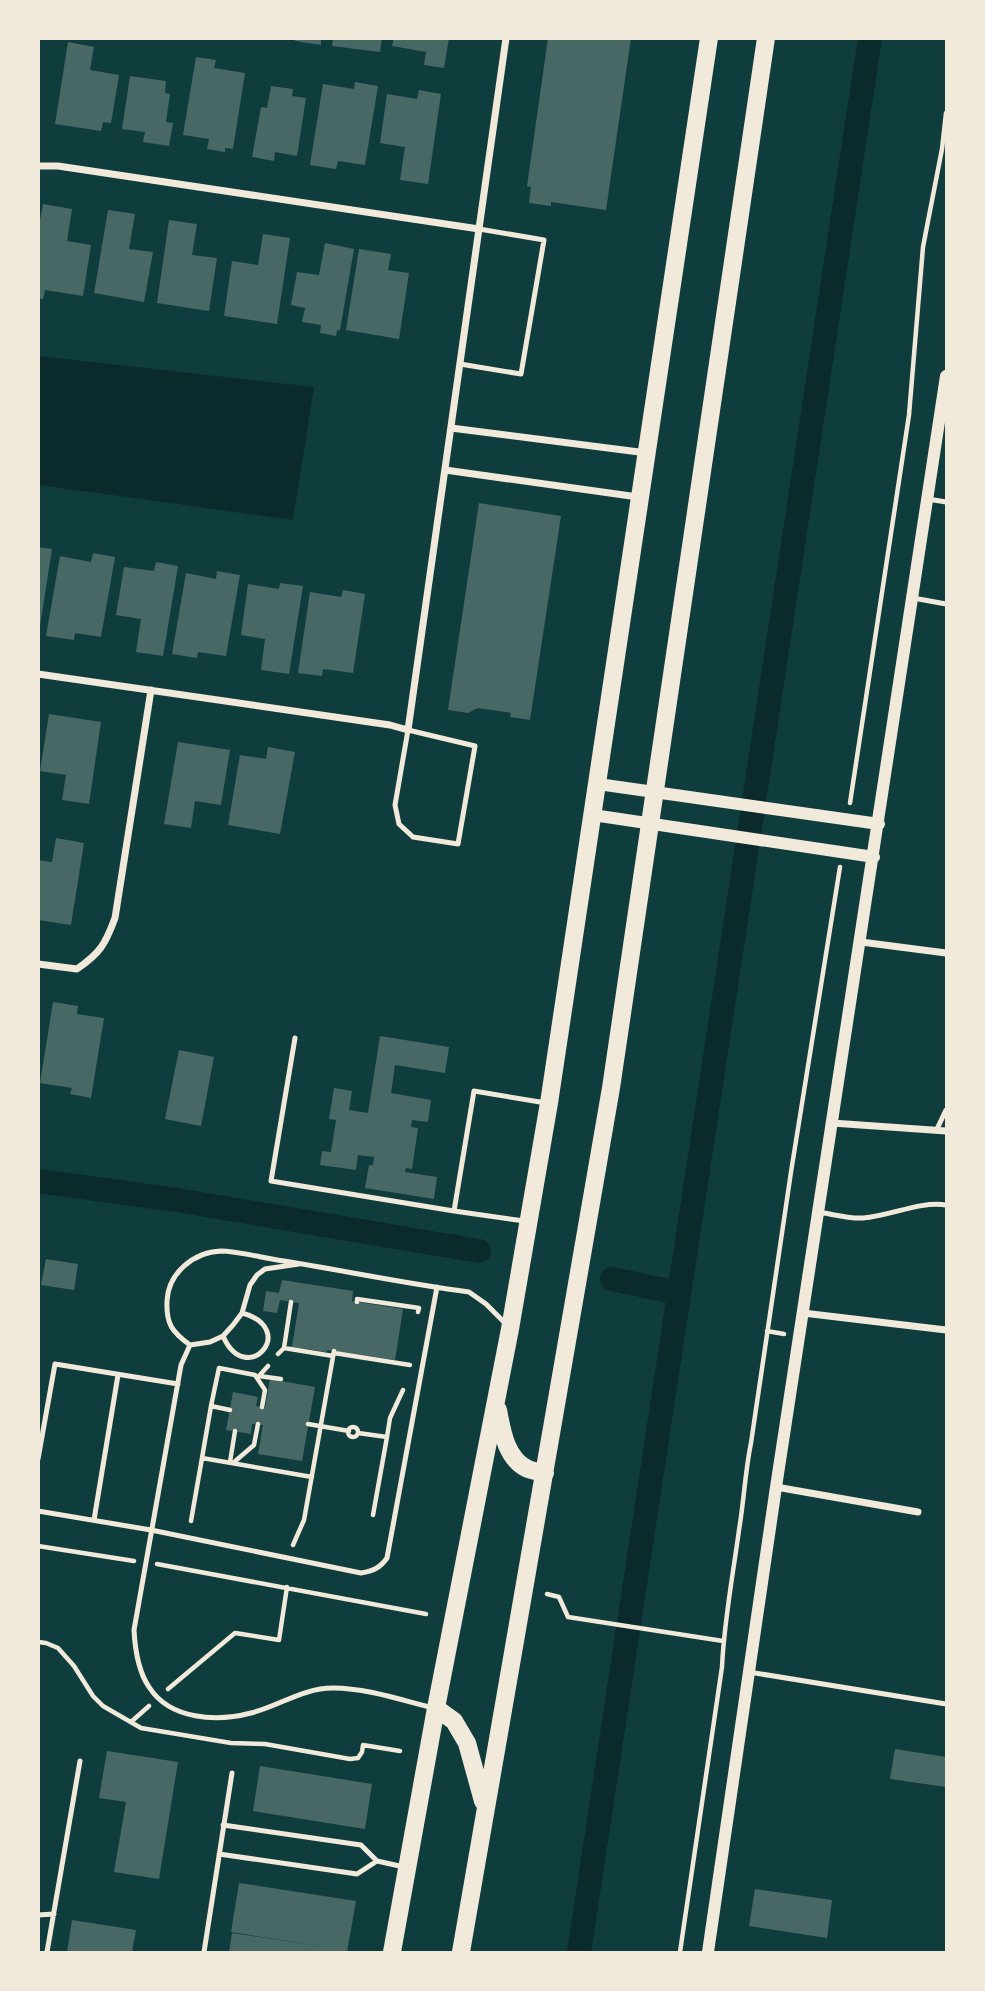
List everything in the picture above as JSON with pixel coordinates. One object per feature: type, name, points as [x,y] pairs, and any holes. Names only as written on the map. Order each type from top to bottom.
[{"type":"main road","points":[[392,1952],[530,1222],[550,1103],[709,38]]},
{"type":"main road","points":[[461,1952],[611,1088],[766,38]]},
{"type":"main road","points":[[496,1400],[504,1439],[513,1456],[526,1468],[545,1473]]},
{"type":"main road","points":[[436,1708],[454,1721],[467,1743],[485,1810]]},
{"type":"street","points":[[38,674],[390,725],[408,730],[506,38]]},
{"type":"street","points":[[38,166],[72,168],[479,229]]},
{"type":"street","points":[[708,1952],[818,1212],[928,499],[943,419],[947,376]]},
{"type":"street","points":[[451,428],[647,453]]},
{"type":"street","points":[[445,470],[641,498]]},
{"type":"street","points":[[38,964],[77,970],[94,957],[107,940],[115,918],[151,690]]},
{"type":"street","points":[[598,783],[879,824]]},
{"type":"street","points":[[593,815],[874,857]]},
{"type":"street","points":[[861,942],[947,953]]},
{"type":"street","points":[[832,1123],[947,1131]]},
{"type":"street","points":[[803,1313],[947,1330]]},
{"type":"street","points":[[776,1487],[918,1512]]},
{"type":"lane","points":[[460,364],[521,374],[544,240],[479,229]]},
{"type":"lane","points":[[928,499],[947,502]]},
{"type":"lane","points":[[913,598],[947,604]]},
{"type":"lane","points":[[408,730],[474,746],[458,844],[413,837],[399,824],[396,805],[408,730]]},
{"type":"lane","points":[[295,1038],[271,1181],[530,1222]]},
{"type":"lane","points":[[454,1211],[474,1091],[550,1103]]},
{"type":"lane","points":[[937,1129],[947,1110]]},
{"type":"lane","points":[[818,1212],[862,1218],[904,1211],[931,1202],[947,1205]]},
{"type":"lane","points":[[299,1264],[265,1269],[257,1275],[250,1285],[242,1313],[223,1336],[210,1342],[190,1345],[174,1333],[168,1316],[167,1298],[174,1277],[184,1265],[201,1256],[221,1251],[469,1292],[486,1304],[510,1329]]},
{"type":"lane","points":[[38,1511],[151,1530],[361,1573],[382,1566],[387,1558],[438,1287]]},
{"type":"lane","points":[[223,1336],[232,1350],[246,1357],[260,1354],[266,1348],[268,1333],[264,1326],[258,1319],[242,1313]]},
{"type":"lane","points":[[190,1345],[181,1365],[134,1630],[135,1645],[148,1687],[169,1707],[186,1714],[210,1717],[231,1718],[253,1713],[305,1692],[332,1688],[436,1708]]},
{"type":"lane","points":[[38,1459],[55,1364],[178,1384]]},
{"type":"lane","points":[[93,1520],[118,1375]]},
{"type":"lane","points":[[749,1672],[947,1704]]},
{"type":"lane","points":[[47,1952],[80,1761]]},
{"type":"lane","points":[[204,1952],[232,1773]]},
{"type":"lane","points":[[223,1825],[360,1845],[377,1861],[407,1867]]},
{"type":"lane","points":[[219,1854],[357,1874],[377,1861]]},
{"type":"lane","points":[[38,1914],[54,1914]]},
{"type":"path","points":[[850,799],[909,415],[923,247],[947,113]]},
{"type":"path","points":[[680,1952],[722,1667],[723,1641],[742,1513],[744,1477],[839,875]]},
{"type":"path","points":[[357,1302],[357,1299],[419,1308],[417,1319]]},
{"type":"path","points":[[257,1376],[284,1348],[291,1302]]},
{"type":"path","points":[[767,1331],[789,1335]]},
{"type":"path","points":[[284,1348],[410,1364]]},
{"type":"path","points":[[408,1373],[412,1353]]},
{"type":"path","points":[[293,1545],[304,1520],[334,1354]]},
{"type":"path","points":[[191,1521],[219,1368],[281,1379]]},
{"type":"path","points":[[257,1376],[265,1390],[262,1407]]},
{"type":"path","points":[[373,1515],[394,1408],[407,1381]]},
{"type":"path","points":[[211,1406],[230,1410]]},
{"type":"path","points":[[231,1463],[254,1445],[258,1424]]},
{"type":"path","points":[[308,1424],[349,1431],[352,1437],[358,1433],[387,1437]]},
{"type":"path","points":[[231,1463],[235,1431]]},
{"type":"path","points":[[202,1458],[312,1477]]},
{"type":"path","points":[[38,1546],[139,1561]]},
{"type":"path","points":[[154,1564],[426,1614]]},
{"type":"path","points":[[131,1722],[235,1633],[279,1640],[287,1587]]},
{"type":"path","points":[[548,1594],[559,1597],[568,1617],[723,1641]]},
{"type":"water","points":[[39,356],[314,387],[293,520],[39,485]]},
{"type":"building","points":[[296,38],[321,38],[321,45],[295,41]]},
{"type":"building","points":[[333,38],[382,38],[380,52],[332,46]]},
{"type":"building","points":[[394,38],[449,38],[444,68],[424,65],[426,52],[392,46]]},
{"type":"building","points":[[548,38],[631,38],[606,210],[551,202],[551,206],[529,203],[531,187],[527,186]]},
{"type":"building","points":[[68,42],[94,47],[90,70],[119,75],[111,123],[103,122],[101,131],[55,124]]},
{"type":"building","points":[[196,57],[216,60],[214,68],[245,73],[233,149],[225,148],[225,152],[207,149],[209,139],[183,135]]},
{"type":"building","points":[[130,76],[166,81],[165,93],[170,94],[166,122],[173,123],[169,146],[143,142],[145,132],[122,129]]},
{"type":"building","points":[[355,82],[378,86],[365,165],[338,161],[336,169],[310,165],[323,84],[354,89]]},
{"type":"building","points":[[271,86],[293,89],[292,96],[306,98],[297,156],[275,152],[274,161],[252,157],[261,107],[267,108]]},
{"type":"building","points":[[419,90],[441,94],[428,184],[400,180],[405,147],[380,143],[387,94],[417,99]]},
{"type":"building","points":[[43,204],[72,209],[67,241],[91,245],[83,296],[45,290],[43,299],[38,298],[38,230]]},
{"type":"building","points":[[108,210],[135,214],[129,249],[153,252],[144,302],[94,293]]},
{"type":"building","points":[[169,220],[197,224],[192,255],[217,258],[209,311],[157,303]]},
{"type":"building","points":[[263,234],[290,238],[277,324],[224,316],[232,261],[258,265]]},
{"type":"building","points":[[325,243],[354,249],[340,330],[337,330],[336,336],[320,333],[321,325],[302,322],[305,308],[291,305],[297,272],[319,275]]},
{"type":"building","points":[[359,249],[391,254],[388,270],[409,273],[399,339],[346,330]]},
{"type":"building","points":[[479,503],[561,516],[530,720],[510,717],[511,713],[478,708],[468,713],[448,710]]},
{"type":"building","points":[[38,547],[52,549],[40,626],[38,626]]},
{"type":"building","points":[[93,553],[115,557],[101,637],[75,633],[74,640],[46,636],[60,556],[91,562]]},
{"type":"building","points":[[156,562],[178,566],[163,656],[136,652],[141,619],[116,615],[124,567],[154,571]]},
{"type":"building","points":[[217,571],[240,575],[226,656],[198,652],[197,658],[172,654],[186,573],[216,579]]},
{"type":"building","points":[[280,583],[303,586],[289,674],[261,670],[265,639],[241,635],[248,584],[279,589]]},
{"type":"building","points":[[343,590],[365,594],[353,673],[323,669],[322,676],[298,673],[310,592],[341,597]]},
{"type":"building","points":[[49,714],[101,722],[89,804],[62,800],[66,775],[40,771]]},
{"type":"building","points":[[178,742],[230,750],[221,805],[195,801],[191,828],[164,824]]},
{"type":"building","points":[[268,747],[295,752],[280,834],[228,825],[240,755],[266,759]]},
{"type":"building","points":[[56,838],[84,843],[71,925],[38,920],[38,860],[52,862]]},
{"type":"building","points":[[53,1002],[78,1006],[77,1014],[104,1018],[91,1098],[70,1094],[72,1088],[40,1083]]},
{"type":"building","points":[[380,1036],[449,1047],[445,1073],[395,1065],[391,1093],[431,1100],[428,1122],[412,1120],[411,1127],[418,1128],[412,1169],[406,1168],[405,1172],[437,1177],[434,1199],[365,1188],[369,1165],[373,1165],[374,1157],[358,1155],[356,1170],[320,1165],[322,1151],[331,1152],[336,1120],[329,1119],[334,1088],[352,1091],[349,1110],[368,1113]]},
{"type":"building","points":[[179,1050],[214,1057],[201,1126],[165,1119]]},
{"type":"building","points":[[46,1259],[78,1264],[74,1290],[41,1285]]},
{"type":"building","points":[[282,1280],[353,1291],[352,1301],[403,1309],[395,1360],[292,1347],[299,1303],[280,1300],[277,1313],[263,1311],[266,1291],[279,1293]]},
{"type":"building","points":[[270,1379],[315,1387],[302,1461],[258,1454],[263,1425],[252,1424],[251,1434],[226,1430],[233,1392],[258,1397],[256,1406],[265,1408]]},
{"type":"building","points":[[895,1749],[946,1757],[946,1787],[890,1779]]},
{"type":"building","points":[[107,1751],[178,1762],[159,1879],[114,1872],[126,1802],[99,1798]]},
{"type":"building","points":[[260,1766],[372,1784],[365,1829],[253,1811]]},
{"type":"building","points":[[239,1883],[356,1901],[347,1952],[229,1952],[232,1933],[326,1947],[231,1932]]},
{"type":"building","points":[[755,1889],[832,1900],[827,1938],[749,1926]]},
{"type":"building","points":[[72,1920],[136,1930],[132,1952],[67,1952]]},
{"type":"waterway","points":[[579,1952],[870,38]]},
{"type":"waterway","points":[[38,1181],[177,1200],[479,1251]]},
{"type":"waterway","points":[[612,1279],[678,1293]]}]
